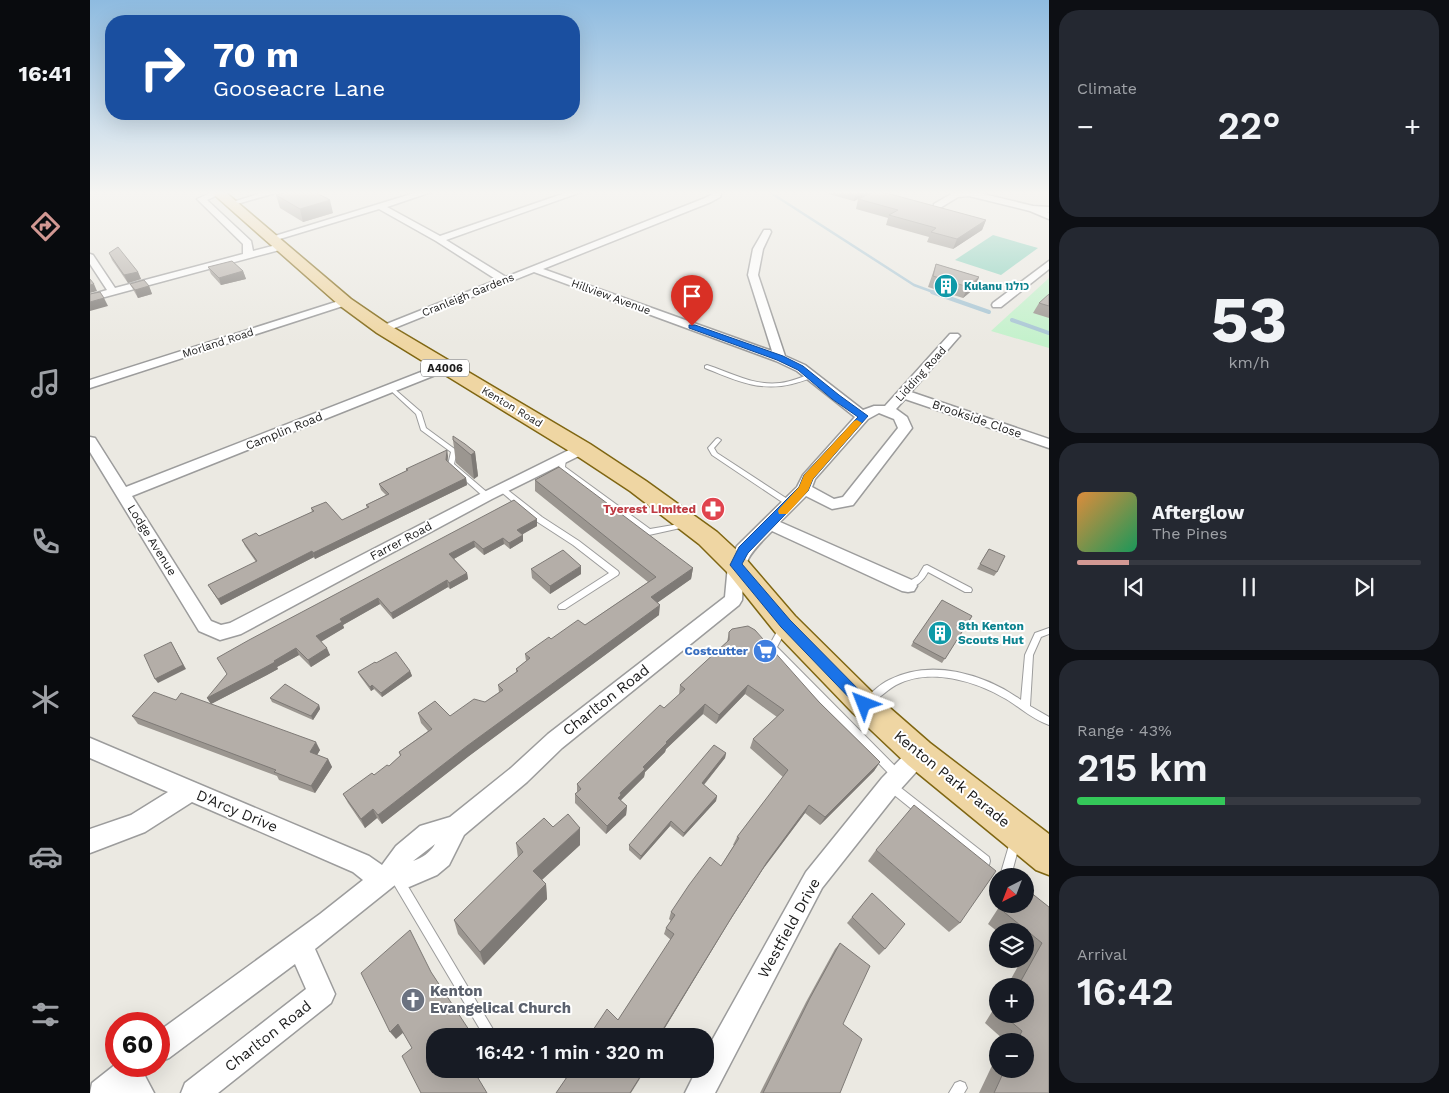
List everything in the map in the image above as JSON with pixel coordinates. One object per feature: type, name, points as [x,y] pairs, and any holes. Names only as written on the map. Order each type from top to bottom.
[{"type":"main road","name":"Kenton Road","points":[[275,243],[345,302],[383,329],[582,448],[690,524],[708,538],[736,565]]},
{"type":"main road","name":"Kenton Park Parade","points":[[736,565],[785,624],[864,704],[919,754],[1049,857]]},
{"type":"street","points":[[247,242],[248,256]]},
{"type":"street","points":[[444,242],[504,280]]},
{"type":"street","name":"Cranleigh Gardens","points":[[383,329],[602,242]]},
{"type":"street","points":[[762,242],[758,250],[752,275],[780,358]]},
{"type":"street","points":[[90,298],[248,256],[275,243]]},
{"type":"street","points":[[90,257],[113,292]]},
{"type":"street","points":[[997,305],[1049,264]]},
{"type":"street","name":"Hillview Avenue","points":[[534,269],[780,358],[800,368],[848,405],[900,416],[905,422],[905,428],[848,501],[832,504],[804,489]]},
{"type":"street","name":"Morland Road","points":[[90,384],[345,302]]},
{"type":"street","name":"Lidding Road","points":[[736,565],[743,550],[804,489],[808,478],[875,412],[904,394],[954,336]]},
{"type":"street","name":"Camplin Road","points":[[123,494],[444,367]]},
{"type":"street","name":"Brookside Close","points":[[904,394],[1049,444]]},
{"type":"street","name":"Lodge Avenue","points":[[90,441],[205,626],[220,633]]},
{"type":"street","name":"Farrer Road","points":[[220,633],[235,629],[582,448]]},
{"type":"street","points":[[771,524],[908,586]]},
{"type":"street","name":"Charlton Road","points":[[170,1040],[387,876],[409,875],[429,867],[441,857],[456,826],[519,775],[556,741],[733,600],[736,565]]},
{"type":"street","name":"D'Arcy Drive","points":[[90,748],[387,876]]},
{"type":"street","name":"Westfield Drive","points":[[698,1093],[814,880],[894,781],[919,754]]},
{"type":"street","points":[[90,841],[137,824],[190,791]]},
{"type":"street","name":"Charlton Road","points":[[195,1093],[322,994],[299,944]]},
{"type":"street","points":[[102,1093],[134,1078]]},
{"type":"lane","points":[[707,367],[762,386],[780,386],[811,376]]},
{"type":"lane","points":[[391,388],[419,413],[423,429],[454,451],[451,465],[487,496]]},
{"type":"lane","points":[[718,440],[712,448],[714,454],[790,504]]},
{"type":"lane","points":[[562,458],[562,468],[649,532],[690,524]]},
{"type":"lane","points":[[502,489],[539,519],[576,543],[615,573],[562,607]]},
{"type":"lane","points":[[908,586],[921,578],[927,568],[968,590]]},
{"type":"lane","points":[[785,624],[772,648],[894,781],[985,861]]},
{"type":"lane","points":[[1025,707],[1029,655],[1038,635],[1049,631]]},
{"type":"lane","points":[[864,704],[893,682],[923,673],[964,677],[1009,696],[1040,719],[1049,721]]},
{"type":"lane","name":"Charlton Road","points":[[387,876],[431,847],[456,826]]},
{"type":"lane","points":[[1007,868],[1018,833]]},
{"type":"lane","points":[[387,876],[486,1028]]},
{"type":"green space","points":[[982,242],[1017,242],[1038,248],[1001,275],[955,260]]},
{"type":"green space","points":[[1049,278],[1049,348],[991,331]]},
{"type":"building","points":[[118,247],[138,272],[124,275],[109,253]]},
{"type":"building","points":[[232,261],[243,271],[219,278],[208,267]]},
{"type":"building","points":[[936,264],[979,277],[968,287],[933,276]]},
{"type":"building","points":[[144,280],[149,286],[135,290],[130,284]]},
{"type":"building","points":[[100,292],[104,298],[90,302],[90,294]]},
{"type":"building","points":[[1049,294],[1049,306],[1039,303]]},
{"type":"building","points":[[453,436],[475,452],[471,455],[453,440]]},
{"type":"building","points":[[447,450],[446,460],[466,478],[313,553],[312,551],[218,599],[208,585],[257,561],[242,540],[256,533],[259,536],[314,511],[311,508],[326,502],[342,520],[369,507],[366,505],[389,494],[379,484]]},
{"type":"building","points":[[559,467],[693,568],[651,597],[660,605],[467,746],[378,815],[373,809],[361,819],[343,794],[372,773],[374,775],[387,765],[389,766],[401,755],[399,752],[432,729],[418,713],[435,701],[450,716],[474,699],[485,702],[503,690],[498,685],[518,671],[516,669],[530,658],[525,654],[578,620],[585,625],[656,577],[535,480]]},
{"type":"building","points":[[514,500],[537,519],[517,530],[523,535],[509,543],[503,538],[483,549],[474,541],[449,554],[467,573],[449,583],[447,580],[391,613],[378,598],[340,619],[342,622],[316,636],[327,648],[308,660],[296,648],[275,662],[207,698],[227,674],[217,658]]},
{"type":"building","points":[[989,549],[1005,556],[997,572],[980,564]]},
{"type":"building","points":[[563,550],[581,566],[550,586],[531,569]]},
{"type":"building","name":"8th Kenton Scouts Hut","points":[[942,600],[972,616],[945,659],[913,642]]},
{"type":"building","points":[[748,626],[755,630],[819,702],[880,762],[825,817],[809,805],[767,862],[664,1028],[594,1028],[607,1009],[618,1020],[674,934],[666,928],[675,915],[671,912],[689,885],[710,857],[721,866],[739,838],[737,837],[788,770],[753,739],[784,710],[748,685],[719,715],[705,704],[666,742],[643,767],[645,769],[620,793],[621,795],[618,798],[627,806],[607,826],[575,794],[581,789],[577,784],[660,705],[664,708],[685,689],[680,685],[729,640],[729,632],[732,629]]},
{"type":"building","points":[[171,642],[183,665],[155,679],[144,655]]},
{"type":"building","points":[[396,652],[410,671],[381,693],[372,685],[370,687],[358,672]]},
{"type":"building","points":[[285,684],[319,705],[311,716],[270,698]]},
{"type":"building","points":[[154,692],[176,700],[181,693],[316,742],[310,752],[328,759],[311,786],[274,772],[276,770],[132,716]]},
{"type":"building","points":[[714,745],[726,753],[702,783],[717,796],[684,833],[671,821],[641,856],[629,845]]},
{"type":"building","points":[[914,805],[992,868],[989,868],[989,881],[960,923],[876,850]]},
{"type":"building","points":[[568,814],[580,828],[533,871],[546,884],[480,952],[454,920],[523,852],[516,843],[544,818],[553,827]]},
{"type":"building","points":[[872,893],[905,924],[885,949],[852,917]]},
{"type":"building","points":[[1034,895],[1049,907],[1049,1093],[994,1093],[1001,1078],[1034,1078],[1034,1033],[1021,1033],[1022,1031],[1013,1023],[1034,1023],[1034,978],[1022,978],[1028,968],[1034,968],[1034,957],[1042,943],[1034,936],[1034,923],[1017,923],[1005,913],[1034,913]]},
{"type":"building","name":"Kenton Evangelical Church","points":[[410,930],[431,972],[468,1028],[426,1028],[426,1078],[478,1078],[487,1093],[421,1093],[402,1056],[412,1048],[398,1024],[390,1032],[361,973]]},
{"type":"building","points":[[840,943],[870,966],[843,1024],[862,1039],[840,1093],[763,1093],[810,998]]},
{"type":"building","points":[[566,1078],[639,1078],[630,1093],[556,1093]]},
{"type":"waterway","points":[[847,242],[914,285],[936,293]]},
{"type":"waterway","points":[[932,292],[989,312]]},
{"type":"waterway","points":[[1012,320],[1049,333]]},
{"type":"slow traffic","points":[[783,511],[804,489],[808,478],[857,423]]},
{"type":"place","name":"Kulanu כולנו","points":[[946,286]]},
{"type":"place","name":"Tyerest Limited","points":[[713,509]]},
{"type":"place","name":"8th Kenton Scouts Hut","points":[[940,633]]},
{"type":"place","name":"Costcutter","points":[[765,651]]},
{"type":"place","name":"Kenton Evangelical Church","points":[[413,1000]]},
{"type":"route","points":[[692,326],[780,358],[800,368],[836,397],[864,416],[808,478],[804,489],[743,550],[736,565],[785,624],[864,704]]}]
